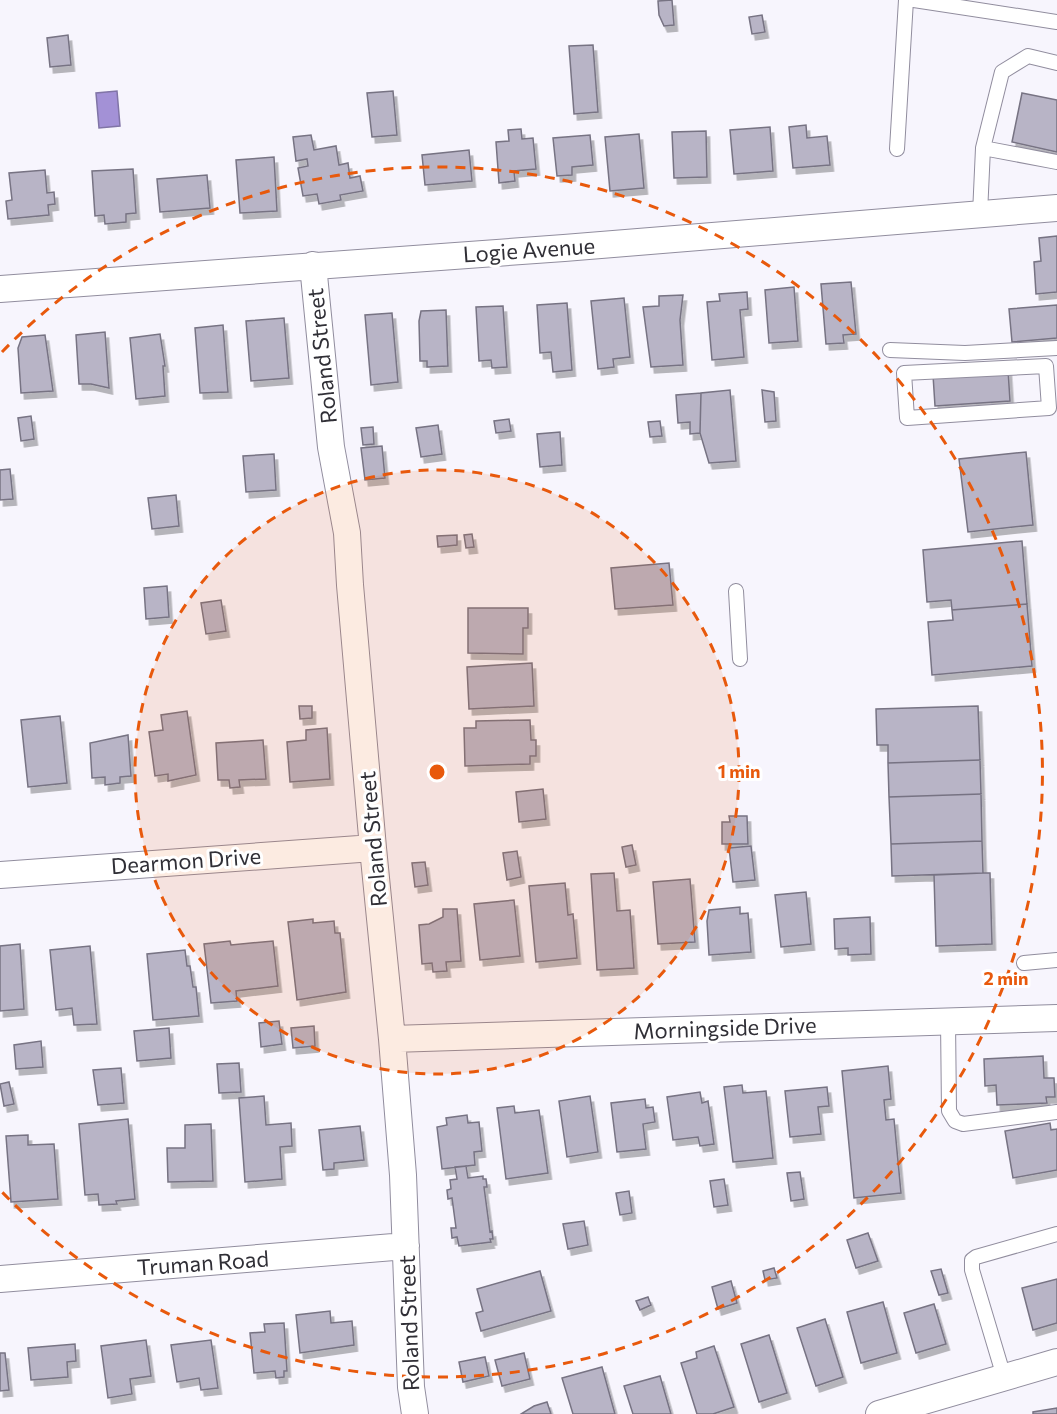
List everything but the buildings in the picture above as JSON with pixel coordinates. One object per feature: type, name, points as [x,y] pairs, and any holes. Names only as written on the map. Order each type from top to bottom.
[{"type":"street","name":"Logie Avenue","points":[[0,289],[564,248],[1057,208]]},
{"type":"street","name":"Roland Street","points":[[313,265],[331,447],[347,533],[373,848],[392,1039],[406,1246],[410,1379],[415,1414]]},
{"type":"street","name":"Dearmon Drive","points":[[0,875],[373,848]]},
{"type":"street","name":"Morningside Drive","points":[[392,1039],[1057,1018]]},
{"type":"street","name":"Truman Road","points":[[0,1279],[406,1246]]},
{"type":"street","points":[[879,1414],[1057,1362]]},
{"type":"lane","points":[[897,149],[906,0]]},
{"type":"lane","points":[[914,0],[1057,22]]},
{"type":"lane","points":[[980,214],[983,148],[1002,72],[1028,56],[1057,63]]},
{"type":"lane","points":[[983,148],[1057,162]]},
{"type":"lane","points":[[890,350],[964,353],[1057,348]]},
{"type":"lane","points":[[1046,366],[1052,377],[1049,408],[907,418],[904,374],[1046,366]]},
{"type":"lane","points":[[736,591],[740,659]]},
{"type":"lane","points":[[1024,963],[1057,960]]},
{"type":"lane","points":[[948,1021],[949,1111],[955,1121],[963,1124],[1057,1112]]},
{"type":"lane","points":[[1004,1377],[972,1270],[972,1260],[1057,1234]]},
{"type":"shaded area","points":[[117,91],[120,126],[99,128],[96,93]]}]
